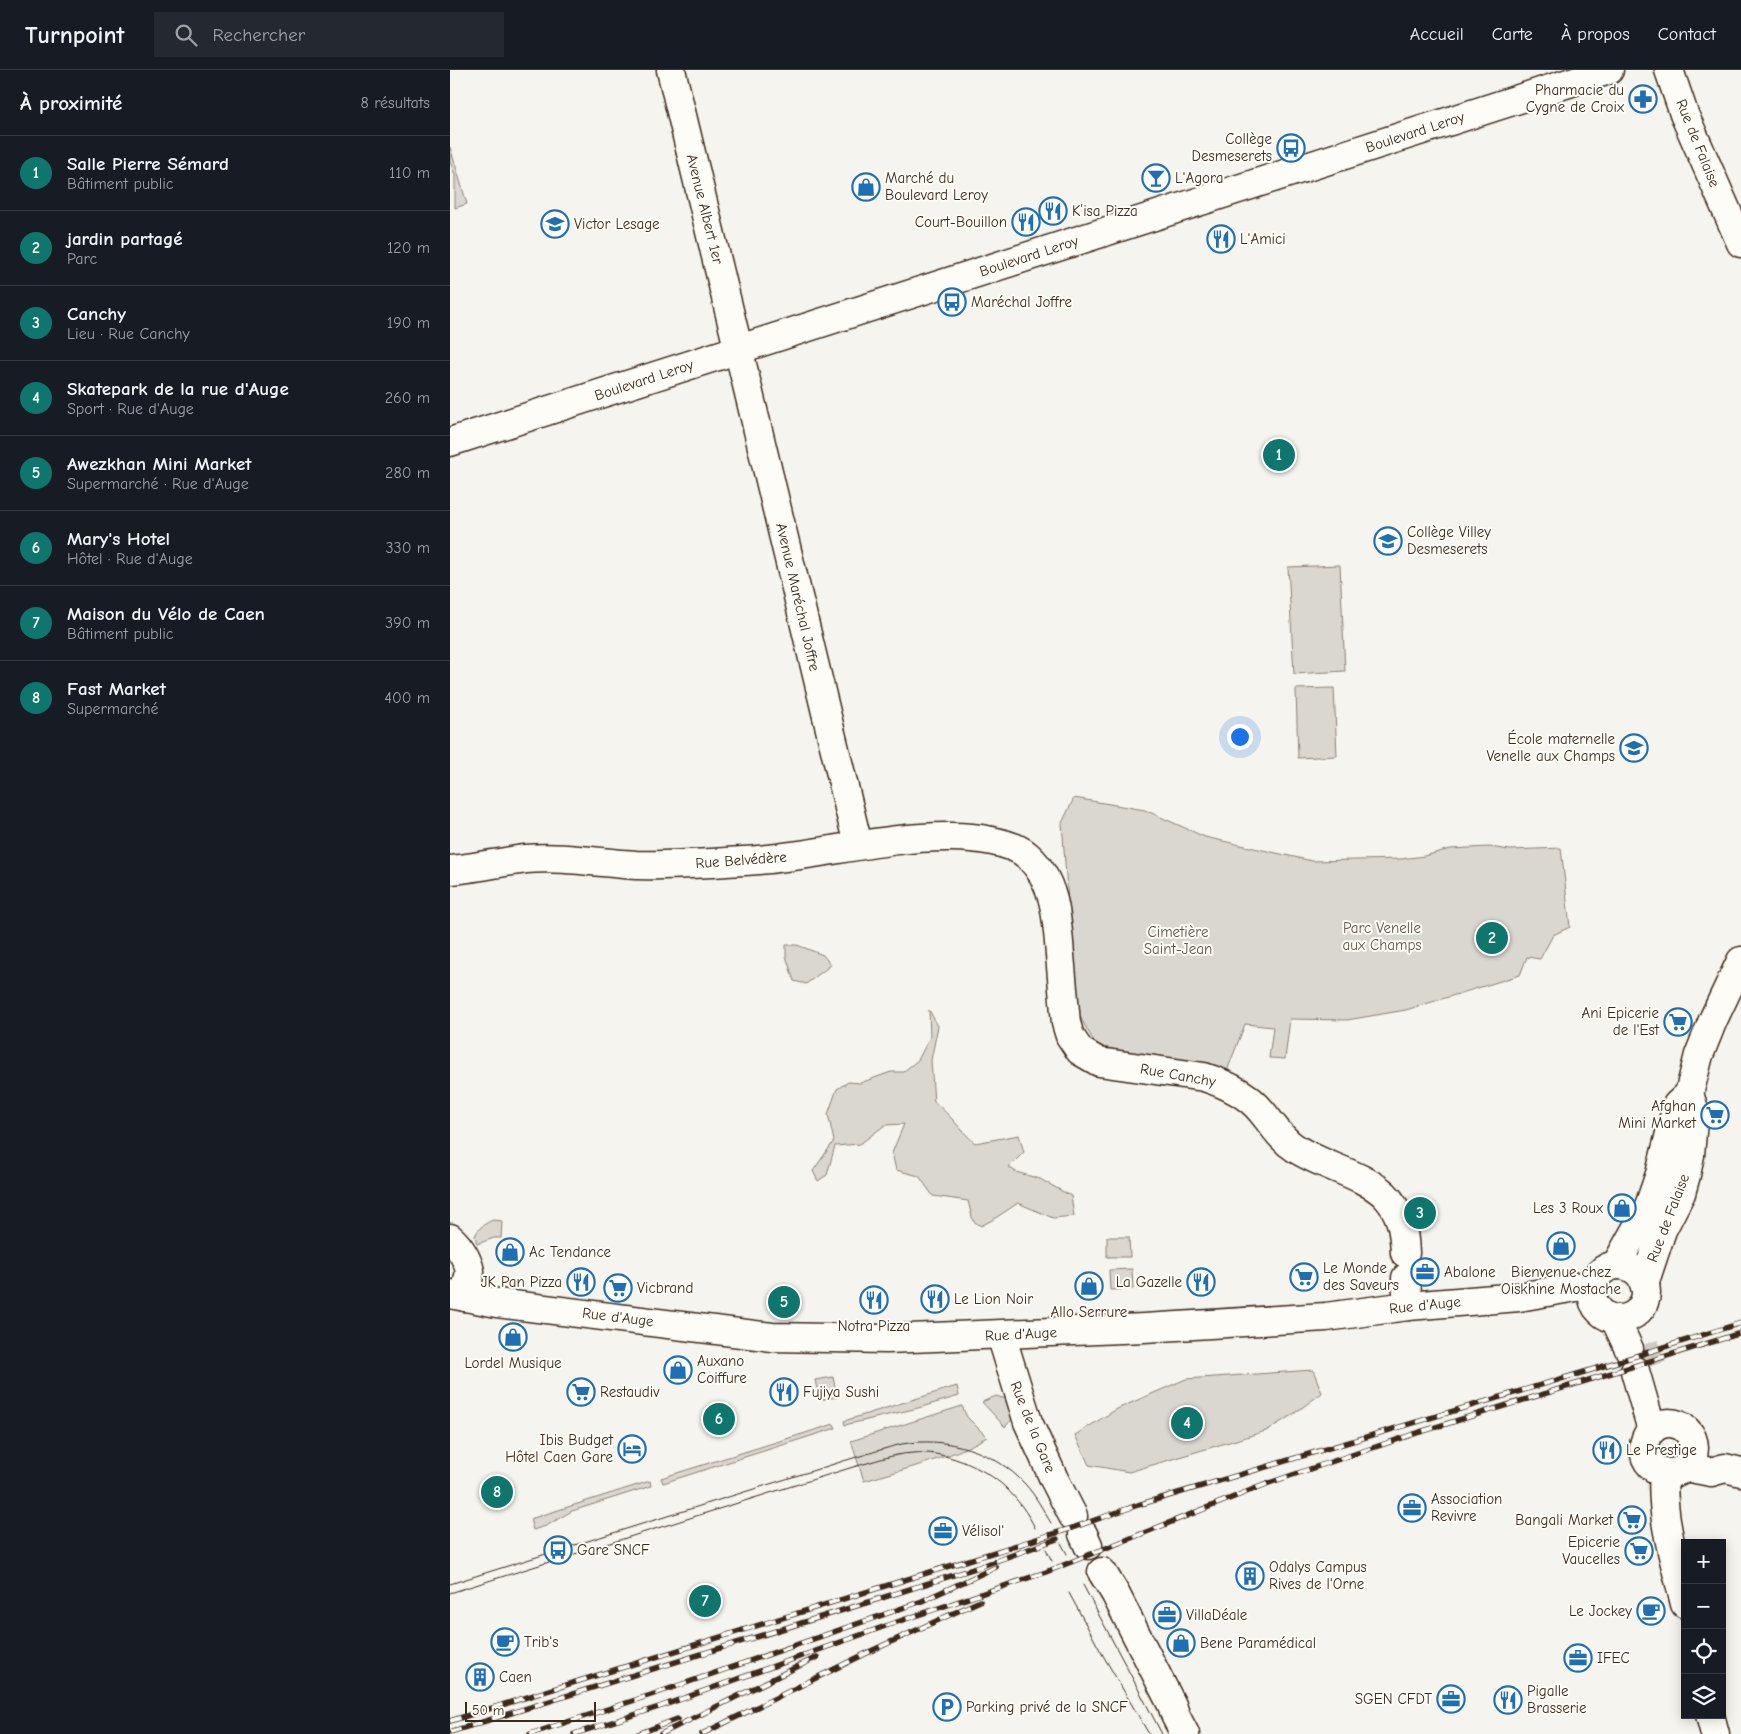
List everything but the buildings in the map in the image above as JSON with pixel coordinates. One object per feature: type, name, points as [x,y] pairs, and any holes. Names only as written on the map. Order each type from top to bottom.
[{"type":"main road","name":"Avenue Albert 1er","points":[[671,70],[739,348]]},
{"type":"main road","name":"Boulevard Leroy","points":[[450,442],[1609,70]]},
{"type":"main road","name":"Rue de Falaise","points":[[1669,70],[1684,114],[1741,243]]},
{"type":"main road","name":"Avenue Maréchal Joffre","points":[[739,348],[858,845]]},
{"type":"main road","name":"Rue Belvédère","points":[[450,870],[479,868],[526,859],[639,865],[774,859],[908,838],[971,838],[1010,846],[1028,856]]},
{"type":"main road","name":"Rue Canchy","points":[[1028,856],[1047,881],[1052,896],[1056,914],[1066,1023],[1070,1036],[1080,1051],[1099,1062],[1204,1077],[1230,1086],[1260,1110],[1277,1132],[1296,1149],[1362,1180],[1383,1194],[1398,1212],[1403,1225],[1408,1306]]},
{"type":"main road","name":"Rue de Falaise","points":[[1644,1284],[1662,1230],[1681,1193],[1686,1175],[1690,1155],[1694,1109],[1689,1094],[1699,1055],[1741,961]]},
{"type":"main road","name":"Rue de Falaise","points":[[1616,1265],[1649,1206],[1660,1174],[1677,1105],[1689,1094]]},
{"type":"main road","points":[[450,1238],[463,1253],[470,1272],[458,1295]]},
{"type":"main road","points":[[1616,1265],[1623,1265],[1636,1272],[1644,1284],[1645,1299],[1626,1316],[1606,1316],[1595,1306],[1592,1297],[1593,1284],[1598,1274],[1604,1270],[1616,1265]]},
{"type":"main road","name":"Rue d'Auge","points":[[458,1295],[497,1302],[772,1337],[887,1339],[1000,1336],[1326,1317],[1408,1306],[1519,1298],[1593,1284]]},
{"type":"main road","points":[[1626,1316],[1661,1427]]},
{"type":"main road","name":"Rue de la Gare","points":[[1000,1336],[1028,1422],[1081,1532]]},
{"type":"main road","points":[[1681,1586],[1667,1521],[1663,1483],[1681,1461],[1691,1436],[1686,1429],[1678,1425],[1661,1427],[1645,1442],[1646,1458],[1656,1470],[1681,1461],[1716,1457],[1733,1470]]},
{"type":"main road","points":[[1102,1572],[1115,1593],[1185,1734]]},
{"type":"main road","points":[[1172,1705],[1190,1715],[1200,1734]]},
{"type":"main road","points":[[1711,1719],[1715,1734]]},
{"type":"green space","points":[[450,147],[467,204],[455,208],[455,175],[450,162]]},
{"type":"green space","points":[[1340,565],[1345,671],[1294,674],[1288,567]]},
{"type":"green space","points":[[1334,688],[1337,756],[1298,758],[1296,689]]},
{"type":"green space","points":[[1074,798],[1145,810],[1205,837],[1312,861],[1401,859],[1424,856],[1450,849],[1489,847],[1510,850],[1561,848],[1570,927],[1553,935],[1540,959],[1527,957],[1520,975],[1406,1010],[1347,1020],[1290,1019],[1285,1059],[1269,1058],[1273,1027],[1245,1024],[1227,1071],[1204,1063],[1097,1047],[1079,1015],[1074,981],[1062,823]]},
{"type":"green space","points":[[786,945],[797,945],[823,955],[831,965],[806,984],[794,981],[786,956]]},
{"type":"green space","points":[[929,1010],[938,1026],[931,1060],[934,1102],[975,1143],[1019,1135],[1024,1152],[1009,1167],[1016,1172],[1040,1179],[1071,1196],[1074,1216],[1053,1218],[1018,1203],[981,1226],[973,1221],[968,1201],[933,1196],[919,1176],[896,1170],[892,1153],[904,1124],[885,1125],[860,1144],[835,1146],[827,1175],[818,1181],[813,1171],[834,1141],[828,1114],[837,1089],[848,1082],[860,1083],[891,1072],[903,1072],[918,1060],[930,1037]]},
{"type":"green space","points":[[493,1220],[502,1221],[501,1238],[494,1238],[477,1244],[475,1236],[478,1230],[484,1224]]},
{"type":"green space","points":[[1107,1237],[1129,1237],[1130,1257],[1107,1257]]},
{"type":"green space","points":[[1132,1269],[1133,1289],[1110,1290],[1109,1270]]},
{"type":"green space","points":[[1313,1370],[1322,1393],[1266,1431],[1129,1472],[1089,1465],[1075,1435],[1117,1409],[1186,1379]]},
{"type":"green space","points":[[833,1377],[837,1397],[819,1400],[815,1380]]},
{"type":"green space","points":[[957,1386],[959,1396],[918,1408],[845,1425],[844,1421]]},
{"type":"green space","points":[[996,1396],[1009,1400],[1013,1418],[1005,1427],[982,1402]]},
{"type":"green space","points":[[962,1406],[967,1417],[987,1437],[942,1457],[864,1481],[851,1441]]},
{"type":"green space","points":[[834,1424],[836,1428],[663,1483],[661,1478]]},
{"type":"green space","points":[[650,1481],[651,1486],[572,1511],[546,1526],[533,1530],[530,1519]]},
{"type":"tunnel","points":[[1645,1344],[1652,1366]]},
{"type":"tram line","points":[[450,1584],[850,1459],[902,1444],[919,1442],[952,1444],[984,1455],[999,1463],[1013,1472],[1025,1484],[1051,1523]]},
{"type":"tram line","points":[[450,1593],[853,1467],[905,1454],[937,1454],[962,1461],[986,1473],[1014,1496],[1035,1528]]},
{"type":"tram line","points":[[1061,1543],[1067,1554]]},
{"type":"tram line","points":[[1046,1549],[1052,1561]]},
{"type":"tram line","points":[[1083,1585],[1162,1734]]},
{"type":"tram line","points":[[1069,1593],[1149,1734]]},
{"type":"railway","points":[[450,1721],[1069,1529],[1138,1505],[1591,1370],[1741,1323]]},
{"type":"railway","points":[[574,1734],[659,1707],[894,1623],[1046,1572],[1269,1483],[1420,1432],[1741,1333]]},
{"type":"railway","points":[[450,1732],[869,1602],[979,1567],[1057,1539]]},
{"type":"railway","points":[[530,1734],[654,1694],[922,1601],[996,1567]]},
{"type":"railway","points":[[702,1734],[871,1651],[980,1601]]},
{"type":"railway","points":[[661,1734],[817,1657]]},
{"type":"railway","points":[[638,1734],[677,1719]]},
{"type":"place","name":"Pharmacie du Cygne de Croix","points":[[1643,99]]},
{"type":"place","name":"Collège Desmeserets","points":[[1291,148]]},
{"type":"place","name":"L'Agora","points":[[1156,178]]},
{"type":"place","name":"Marché du Boulevard Leroy","points":[[866,187]]},
{"type":"place","name":"K’isa Pizza","points":[[1053,211]]},
{"type":"place","name":"Court-Bouillon","points":[[1026,222]]},
{"type":"place","name":"Victor Lesage","points":[[555,224]]},
{"type":"place","name":"L'Amici","points":[[1221,239]]},
{"type":"place","name":"Maréchal Joffre","points":[[952,302]]},
{"type":"place","name":"Salle Pierre Sémard","points":[[1279,455]]},
{"type":"place","name":"Collège Villey Desmeserets","points":[[1388,541]]},
{"type":"place","name":"École maternelle Venelle aux Champs","points":[[1634,748]]},
{"type":"place","name":"jardin partagé","points":[[1492,938]]},
{"type":"place","name":"Ani Epicerie de l'Est","points":[[1678,1022]]},
{"type":"place","name":"Afghan Mini Market","points":[[1715,1115]]},
{"type":"place","name":"Les 3 Roux","points":[[1622,1208]]},
{"type":"place","name":"Canchy","points":[[1420,1213]]},
{"type":"place","name":"Bienvenue chez Oiskhine Mostache","points":[[1561,1246]]},
{"type":"place","name":"Ac Tendance","points":[[510,1252]]},
{"type":"place","name":"Abalone","points":[[1425,1272]]},
{"type":"place","name":"Le Monde des Saveurs","points":[[1304,1277]]},
{"type":"place","name":"JK Pan Pizza","points":[[581,1282]]},
{"type":"place","name":"La Gazelle","points":[[1201,1282]]},
{"type":"place","name":"Allo Serrure","points":[[1089,1286]]},
{"type":"place","name":"Vicbrand","points":[[618,1288]]},
{"type":"place","name":"Le Lion Noir","points":[[935,1299]]},
{"type":"place","name":"Notra Pizza","points":[[874,1300]]},
{"type":"place","name":"Awezkhan Mini Market","points":[[784,1302]]},
{"type":"place","name":"Lordel Musique","points":[[513,1337]]},
{"type":"place","name":"Auxano Coiffure","points":[[678,1370]]},
{"type":"place","name":"Restaudiv","points":[[581,1392]]},
{"type":"place","name":"Fujiya Sushi","points":[[784,1392]]},
{"type":"place","name":"Mary's Hotel","points":[[719,1419]]},
{"type":"place","name":"Skatepark de la rue d'Auge","points":[[1187,1423]]},
{"type":"place","name":"Ibis Budget Hôtel Caen Gare","points":[[632,1449]]},
{"type":"place","name":"Le Prestige","points":[[1607,1450]]},
{"type":"place","name":"Fast Market","points":[[497,1492]]},
{"type":"place","name":"Association Revivre","points":[[1412,1508]]},
{"type":"place","name":"Bangali Market","points":[[1632,1520]]},
{"type":"place","name":"Vélisol'","points":[[943,1531]]},
{"type":"place","name":"Gare SNCF","points":[[558,1550]]},
{"type":"place","name":"Epicerie Vaucelles","points":[[1639,1551]]},
{"type":"place","name":"Odalys Campus Rives de l'Orne","points":[[1250,1576]]},
{"type":"place","name":"Maison du Vélo de Caen","points":[[705,1601]]},
{"type":"place","name":"Le Jockey","points":[[1651,1611]]},
{"type":"place","name":"VillaDéale","points":[[1167,1615]]},
{"type":"place","name":"Trib's","points":[[505,1642]]},
{"type":"place","name":"Bene Paramédical","points":[[1181,1643]]},
{"type":"place","name":"IFEC","points":[[1578,1658]]},
{"type":"place","name":"Caen","points":[[480,1677]]},
{"type":"place","name":"SGEN CFDT","points":[[1451,1699]]},
{"type":"place","name":"Pigalle Brasserie","points":[[1508,1700]]},
{"type":"place","name":"Parking privé de la SNCF","points":[[947,1707]]},
{"type":"park label","name":"Parc Venelle aux Champs","points":[[1382,936]]},
{"type":"park label","name":"Cimetière Saint-Jean","points":[[1178,940]]}]
